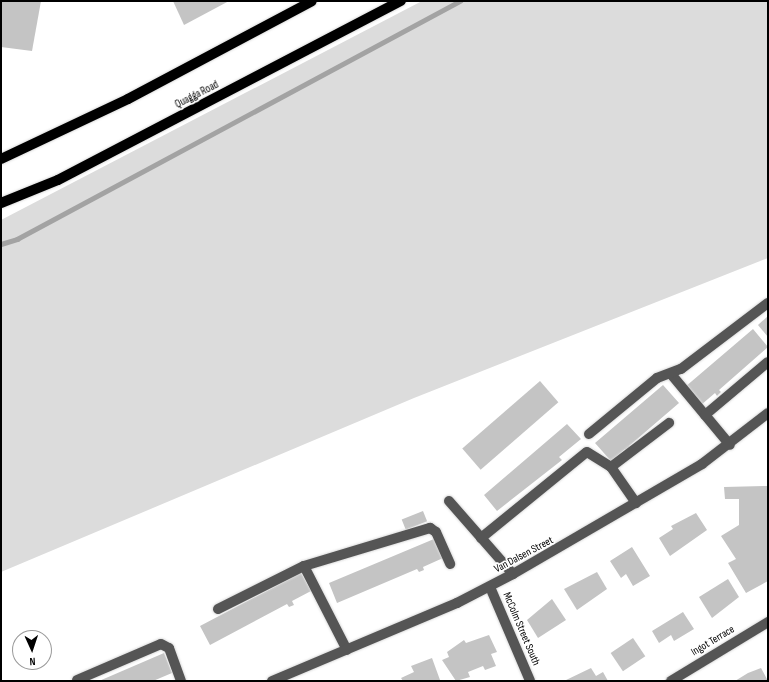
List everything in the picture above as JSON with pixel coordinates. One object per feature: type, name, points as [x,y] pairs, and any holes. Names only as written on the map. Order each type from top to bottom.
[{"type":"main road","points":[[1,159],[128,99],[312,1]]},
{"type":"main road","name":"Quagga Road","points":[[1,203],[66,176],[401,1]]},
{"type":"street","points":[[588,434],[657,378],[671,374],[768,303]]},
{"type":"street","points":[[705,414],[768,362]]},
{"type":"street","points":[[671,374],[730,445]]},
{"type":"street","name":"Van Dalsen Street","points":[[272,681],[347,650],[490,587],[636,504],[730,445],[768,413]]},
{"type":"street","points":[[611,467],[669,423]]},
{"type":"street","points":[[481,538],[581,454],[594,454],[611,467],[636,504]]},
{"type":"street","points":[[449,501],[514,574]]},
{"type":"street","points":[[218,609],[304,566],[430,528],[436,532],[450,564]]},
{"type":"street","points":[[304,566],[347,650]]},
{"type":"street","name":"McColm Street South","points":[[490,587],[530,681]]},
{"type":"street","name":"Ingot Terrace","points":[[671,681],[768,622]]},
{"type":"street","points":[[77,680],[161,644],[169,648],[181,681]]},
{"type":"shaded area","points":[[422,1],[768,1],[768,258],[414,398],[1,572],[1,220]]},
{"type":"building","points":[[1,1],[41,1],[32,51],[1,47]]},
{"type":"building","points":[[173,1],[229,1],[184,25]]},
{"type":"building","points":[[768,316],[768,337],[758,325]]},
{"type":"building","points":[[753,329],[768,347],[719,390],[721,392],[717,396],[715,393],[701,405],[685,387]]},
{"type":"building","points":[[540,381],[558,402],[481,470],[462,449]]},
{"type":"building","points":[[663,385],[679,403],[629,446],[631,448],[627,452],[625,449],[611,461],[595,443]]},
{"type":"building","points":[[567,424],[581,439],[559,457],[562,460],[497,511],[484,495]]},
{"type":"building","points":[[767,486],[768,581],[746,593],[728,563],[736,559],[721,536],[739,525],[739,499],[725,499],[724,487]]},
{"type":"building","points":[[423,511],[427,521],[406,530],[402,520]]},
{"type":"building","points":[[696,513],[707,530],[670,556],[659,538],[673,529],[671,526]]},
{"type":"building","points":[[434,539],[443,558],[423,567],[424,570],[419,572],[417,569],[337,603],[329,583]]},
{"type":"building","points":[[632,547],[650,576],[633,586],[626,574],[621,578],[610,561]]},
{"type":"building","points":[[597,572],[607,589],[577,610],[564,589]]},
{"type":"building","points":[[301,573],[311,591],[292,601],[294,605],[289,607],[287,604],[210,645],[200,626]]},
{"type":"building","points":[[728,579],[739,597],[712,618],[699,597]]},
{"type":"building","points":[[552,599],[566,620],[538,638],[527,620]]},
{"type":"building","points":[[683,612],[694,629],[674,641],[671,635],[659,643],[652,631]]},
{"type":"building","points":[[489,635],[497,652],[491,654],[496,666],[485,670],[483,666],[468,672],[470,677],[456,681],[442,660],[449,657],[447,652],[464,640],[466,643]]},
{"type":"building","points":[[633,638],[645,656],[623,671],[611,653]]},
{"type":"building","points":[[164,653],[172,673],[153,681],[99,681]]},
{"type":"building","points":[[432,658],[440,680],[403,681],[401,678],[414,672],[411,666]]},
{"type":"building","points":[[591,668],[596,676],[603,672],[608,681],[564,681]]},
{"type":"building","points":[[761,668],[768,681],[735,681],[748,673]]},
{"type":"waterway","points":[[1,244],[17,239],[460,1]]}]
